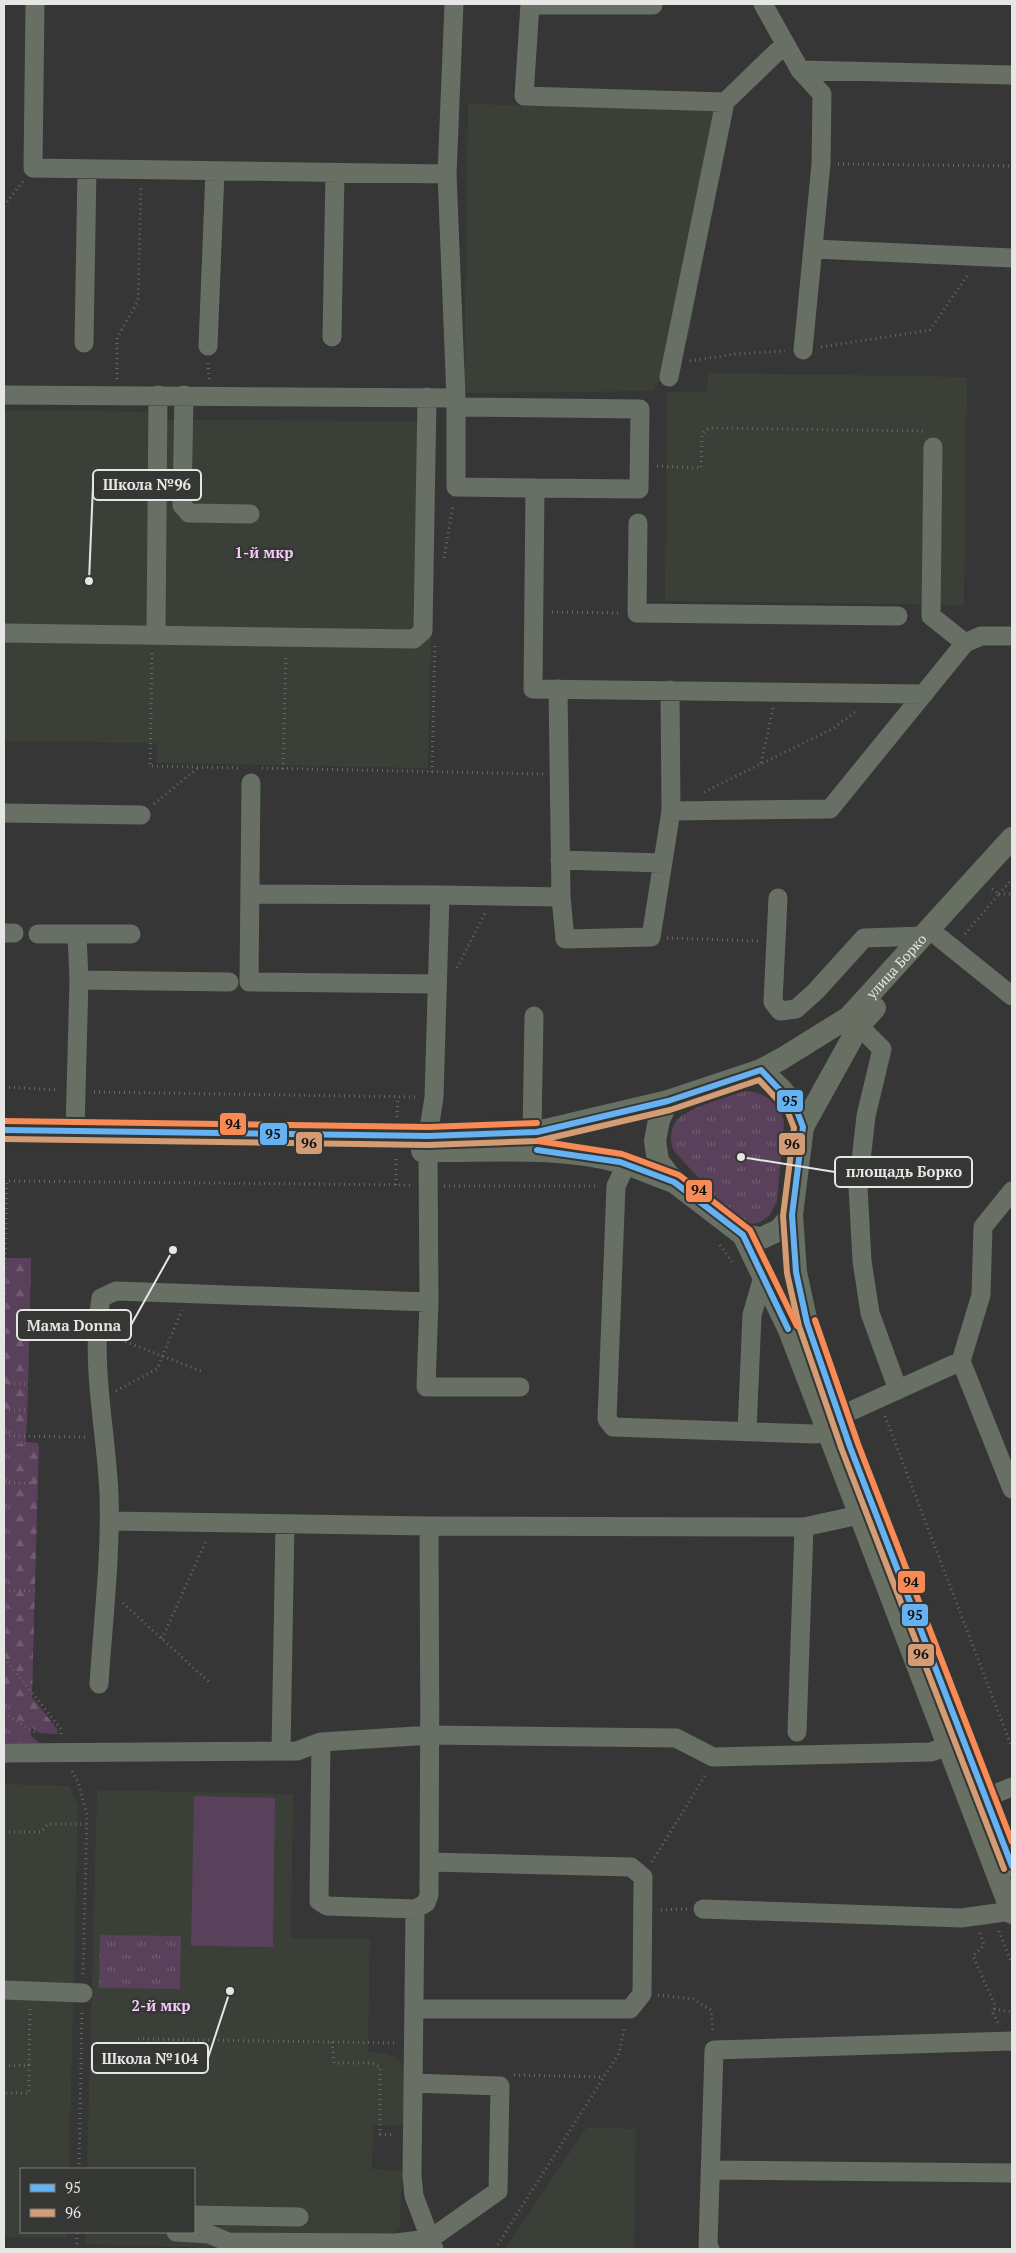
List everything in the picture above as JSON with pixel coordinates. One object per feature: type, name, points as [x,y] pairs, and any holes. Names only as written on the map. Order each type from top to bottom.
[{"type":"main road","name":"улица Борко","points":[[803,1127],[859,1026],[939,940],[1012,838]]},
{"type":"main road","name":"улица Борко","points":[[761,1070],[849,1017],[939,940],[993,890],[1012,858]]},
{"type":"main road","points":[[4,1145],[428,1144],[535,1141],[668,1101],[761,1070],[795,1106],[803,1127],[792,1215],[796,1272],[807,1323],[859,1515],[950,1745],[1012,1912]]},
{"type":"main road","points":[[668,1101],[659,1120],[655,1141],[658,1161],[674,1182],[742,1235],[834,1424],[987,1796],[1012,1866]]},
{"type":"main road","points":[[4,1130],[76,1130],[428,1144]]},
{"type":"main road","points":[[535,1141],[626,1164],[674,1182]]},
{"type":"main road","points":[[742,1235],[762,1238],[778,1230],[792,1215]]},
{"type":"lane","points":[[35,4],[33,168],[447,174]]},
{"type":"lane","points":[[4,395],[428,397],[456,402],[640,409],[639,489],[456,487],[456,402],[447,174],[454,4]]},
{"type":"lane","points":[[653,4],[653,6],[530,4],[524,96],[725,102]]},
{"type":"lane","points":[[763,4],[800,70],[822,94],[821,164],[803,350]]},
{"type":"lane","points":[[671,370],[725,102],[785,44]]},
{"type":"lane","points":[[800,70],[1012,74]]},
{"type":"lane","points":[[84,343],[87,169]]},
{"type":"lane","points":[[208,346],[215,171]]},
{"type":"lane","points":[[332,337],[334,172]]},
{"type":"lane","points":[[814,249],[1012,258]]},
{"type":"lane","points":[[156,635],[158,395]]},
{"type":"lane","points":[[184,395],[182,504],[189,513],[250,514]]},
{"type":"lane","points":[[4,633],[414,639],[423,631],[428,397]]},
{"type":"lane","points":[[933,447],[930,616],[965,644]]},
{"type":"lane","points":[[535,488],[533,689],[924,694]]},
{"type":"lane","points":[[638,523],[636,613],[898,616]]},
{"type":"lane","points":[[671,806],[830,809],[965,644],[980,636],[1012,636]]},
{"type":"lane","points":[[558,689],[561,897],[565,939],[651,937],[671,806],[670,690]]},
{"type":"lane","points":[[251,773],[249,982],[436,984]]},
{"type":"lane","points":[[4,813],[141,814]]},
{"type":"lane","points":[[560,860],[663,863]]},
{"type":"lane","points":[[250,894],[561,897]]},
{"type":"lane","points":[[440,896],[434,1097],[428,1144],[429,1302],[426,1387],[520,1388]]},
{"type":"lane","points":[[778,898],[773,1002],[780,1012],[796,1009],[816,991],[864,938],[939,940],[1012,996]]},
{"type":"lane","points":[[38,934],[131,934]]},
{"type":"lane","points":[[76,1130],[75,1091],[79,980],[77,934]]},
{"type":"lane","points":[[79,980],[229,982]]},
{"type":"lane","points":[[534,1016],[535,1141]]},
{"type":"lane","points":[[859,1026],[882,1049],[866,1116],[858,1187],[862,1261],[870,1313],[898,1390]]},
{"type":"lane","points":[[626,1164],[616,1186],[607,1419],[613,1426],[747,1432],[834,1424],[878,1399],[961,1361]]},
{"type":"lane","points":[[1012,1191],[983,1227],[981,1295],[961,1361],[1005,1451],[1012,1489]]},
{"type":"lane","points":[[747,1432],[752,1315],[763,1277]]},
{"type":"lane","points":[[99,1684],[110,1521],[105,1437],[97,1377],[97,1330],[101,1298],[116,1291],[429,1302]]},
{"type":"lane","points":[[110,1521],[429,1526],[804,1527],[859,1515]]},
{"type":"lane","points":[[281,1751],[285,1524]]},
{"type":"lane","points":[[321,1742],[319,1901],[327,1906],[415,1909],[426,1903],[429,1895],[430,1862],[428,1843],[431,1735],[429,1526]]},
{"type":"lane","points":[[798,1732],[804,1527]]},
{"type":"lane","points":[[4,1753],[61,1745],[297,1751],[321,1742],[431,1735],[676,1738],[712,1757],[931,1752],[950,1745]]},
{"type":"lane","points":[[987,1796],[1012,1787]]},
{"type":"lane","points":[[414,2009],[630,2009],[642,1994],[643,1877],[631,1867],[430,1862]]},
{"type":"lane","points":[[415,1909],[414,2196],[432,2244]]},
{"type":"lane","points":[[703,1909],[961,1918],[1012,1912]]},
{"type":"lane","points":[[4,1990],[83,1993]]},
{"type":"lane","points":[[710,2249],[708,2245],[714,2050],[1009,2041]]},
{"type":"lane","points":[[192,2233],[209,2234],[228,2242],[395,2242],[432,2244],[498,2192],[500,2086],[413,2083]]},
{"type":"lane","points":[[710,2170],[1012,2173]]},
{"type":"lane","points":[[195,2215],[300,2217]]},
{"type":"path","points":[[821,164],[1012,166]]},
{"type":"path","points":[[4,206],[33,168]]},
{"type":"path","points":[[116,395],[117,338],[138,301],[142,170]]},
{"type":"path","points":[[671,370],[735,354],[803,350],[930,330],[981,256]]},
{"type":"path","points":[[208,346],[209,395]]},
{"type":"path","points":[[639,466],[701,468],[702,436],[704,431],[710,428],[924,431],[930,434],[933,447]]},
{"type":"path","points":[[534,612],[636,613]]},
{"type":"path","points":[[156,635],[152,650],[150,766],[200,767],[251,773],[283,768],[559,775]]},
{"type":"path","points":[[283,768],[286,637]]},
{"type":"path","points":[[761,764],[772,718],[775,691]]},
{"type":"path","points":[[671,806],[696,796],[834,728],[879,693]]},
{"type":"path","points":[[141,814],[200,767]]},
{"type":"path","points":[[939,940],[993,890],[1012,879]]},
{"type":"path","points":[[993,890],[1012,894]]},
{"type":"path","points":[[436,984],[448,984],[494,896]]},
{"type":"path","points":[[651,937],[776,941]]},
{"type":"path","points":[[4,1088],[75,1091],[434,1097]]},
{"type":"path","points":[[4,1314],[4,1258],[8,1181]]},
{"type":"path","points":[[100,1400],[157,1369],[180,1317],[187,1293]]},
{"type":"path","points":[[97,1330],[201,1371]]},
{"type":"path","points":[[4,1384],[25,1384]]},
{"type":"path","points":[[878,1399],[1012,1748]]},
{"type":"path","points":[[4,1410],[26,1410]]},
{"type":"path","points":[[4,1436],[105,1437]]},
{"type":"path","points":[[4,1483],[37,1483]]},
{"type":"path","points":[[162,1638],[214,1523]]},
{"type":"path","points":[[106,1587],[211,1684]]},
{"type":"path","points":[[4,1592],[36,1592]]},
{"type":"path","points":[[4,1658],[60,1729],[61,1745],[78,1782],[87,1814],[79,2168]]},
{"type":"path","points":[[4,1713],[40,1736]]},
{"type":"path","points":[[643,1877],[705,1778],[712,1757]]},
{"type":"path","points":[[4,1832],[41,1832],[48,1824],[86,1824]]},
{"type":"path","points":[[643,1910],[703,1909]]},
{"type":"path","points":[[973,1916],[984,1945],[973,1956],[995,2005],[993,2014],[1009,2041]]},
{"type":"path","points":[[4,2093],[29,2093],[30,1991]]},
{"type":"path","points":[[642,1994],[693,1999],[711,2010],[714,2050]]},
{"type":"path","points":[[495,2249],[619,2053],[630,2009]]},
{"type":"path","points":[[994,2009],[1012,2012]]},
{"type":"path","points":[[138,2039],[414,2043]]},
{"type":"path","points":[[332,2042],[334,2063],[372,2063],[380,2067],[380,2134],[413,2135]]},
{"type":"path","points":[[4,2066],[29,2066]]},
{"type":"path","points":[[500,2086],[500,2074],[604,2077]]},
{"type":"path","points":[[77,2233],[77,2249]]},
{"type":"shaded area","points":[[468,104],[726,110],[689,337],[653,391],[464,393]]},
{"type":"shaded area","points":[[708,373],[967,377],[964,605],[665,601],[667,392],[707,392]]},
{"type":"shaded area","points":[[4,410],[164,412],[165,420],[436,421],[428,768],[157,763],[157,743],[4,741]]},
{"type":"shaded area","points":[[4,1784],[69,1786],[78,1806],[69,2168],[20,2168],[20,2233],[67,2233],[67,2238],[4,2237]]},
{"type":"shaded area","points":[[97,1790],[293,1794],[291,1938],[370,1939],[368,2052],[386,2053],[395,2057],[405,2068],[403,2126],[373,2125],[372,2169],[402,2171],[400,2226],[393,2233],[382,2236],[228,2248],[85,2244],[86,2233],[195,2233],[195,2168],[87,2168]]},
{"type":"shaded area","points":[[587,2127],[636,2129],[634,2249],[505,2249]]},
{"type":"green space","points":[[745,1091],[758,1093],[770,1099],[779,1109],[784,1122],[777,1201],[770,1215],[759,1223],[747,1224],[736,1219],[674,1151],[671,1138],[672,1129],[676,1121],[684,1114]]},
{"type":"green space","points":[[4,1258],[31,1258],[26,1442],[38,1443],[31,1736],[40,1743],[4,1743]]},
{"type":"green space","points":[[8,1262],[31,1263],[27,1426],[4,1425]]},
{"type":"green space","points":[[12,1444],[39,1445],[32,1690],[6,1657]]},
{"type":"green space","points":[[4,1664],[6,1664],[57,1729],[57,1734],[40,1733],[10,1714],[11,1692],[4,1692]]},
{"type":"green space","points":[[194,1796],[275,1798],[273,1947],[191,1946]]},
{"type":"green space","points":[[100,1935],[181,1936],[180,1989],[99,1988]]},
{"type":"transit line","name":"95","points":[[4,1130],[428,1136],[537,1132],[668,1101],[761,1070],[795,1106],[803,1127],[792,1215],[796,1272],[807,1323],[850,1447],[1012,1866]]},
{"type":"transit line","name":"96","points":[[4,1139],[428,1145],[537,1141],[670,1110],[759,1080],[787,1110],[794,1128],[783,1216],[787,1273],[799,1326],[842,1450],[1004,1869]]},
{"type":"transit line","name":"94","points":[[4,1121],[428,1127],[537,1123]]},
{"type":"transit line","name":"94","points":[[538,1141],[622,1154],[679,1175],[750,1230],[797,1326]]},
{"type":"transit line","name":"95","points":[[537,1150],[620,1162],[674,1182],[743,1235],[788,1329]]},
{"type":"transit line","name":"94","points":[[815,1320],[858,1444],[1012,1842]]},
{"type":"place","name":"Школа №96","points":[[89,581]]},
{"type":"place","name":"площадь Борко","points":[[741,1157]]},
{"type":"place","name":"Мама Donna","points":[[173,1250]]},
{"type":"place","name":"Школа №104","points":[[230,1991]]},
{"type":"district","name":"1-й мкр","points":[[264,552]]},
{"type":"district","name":"2-й мкр","points":[[161,2005]]}]
